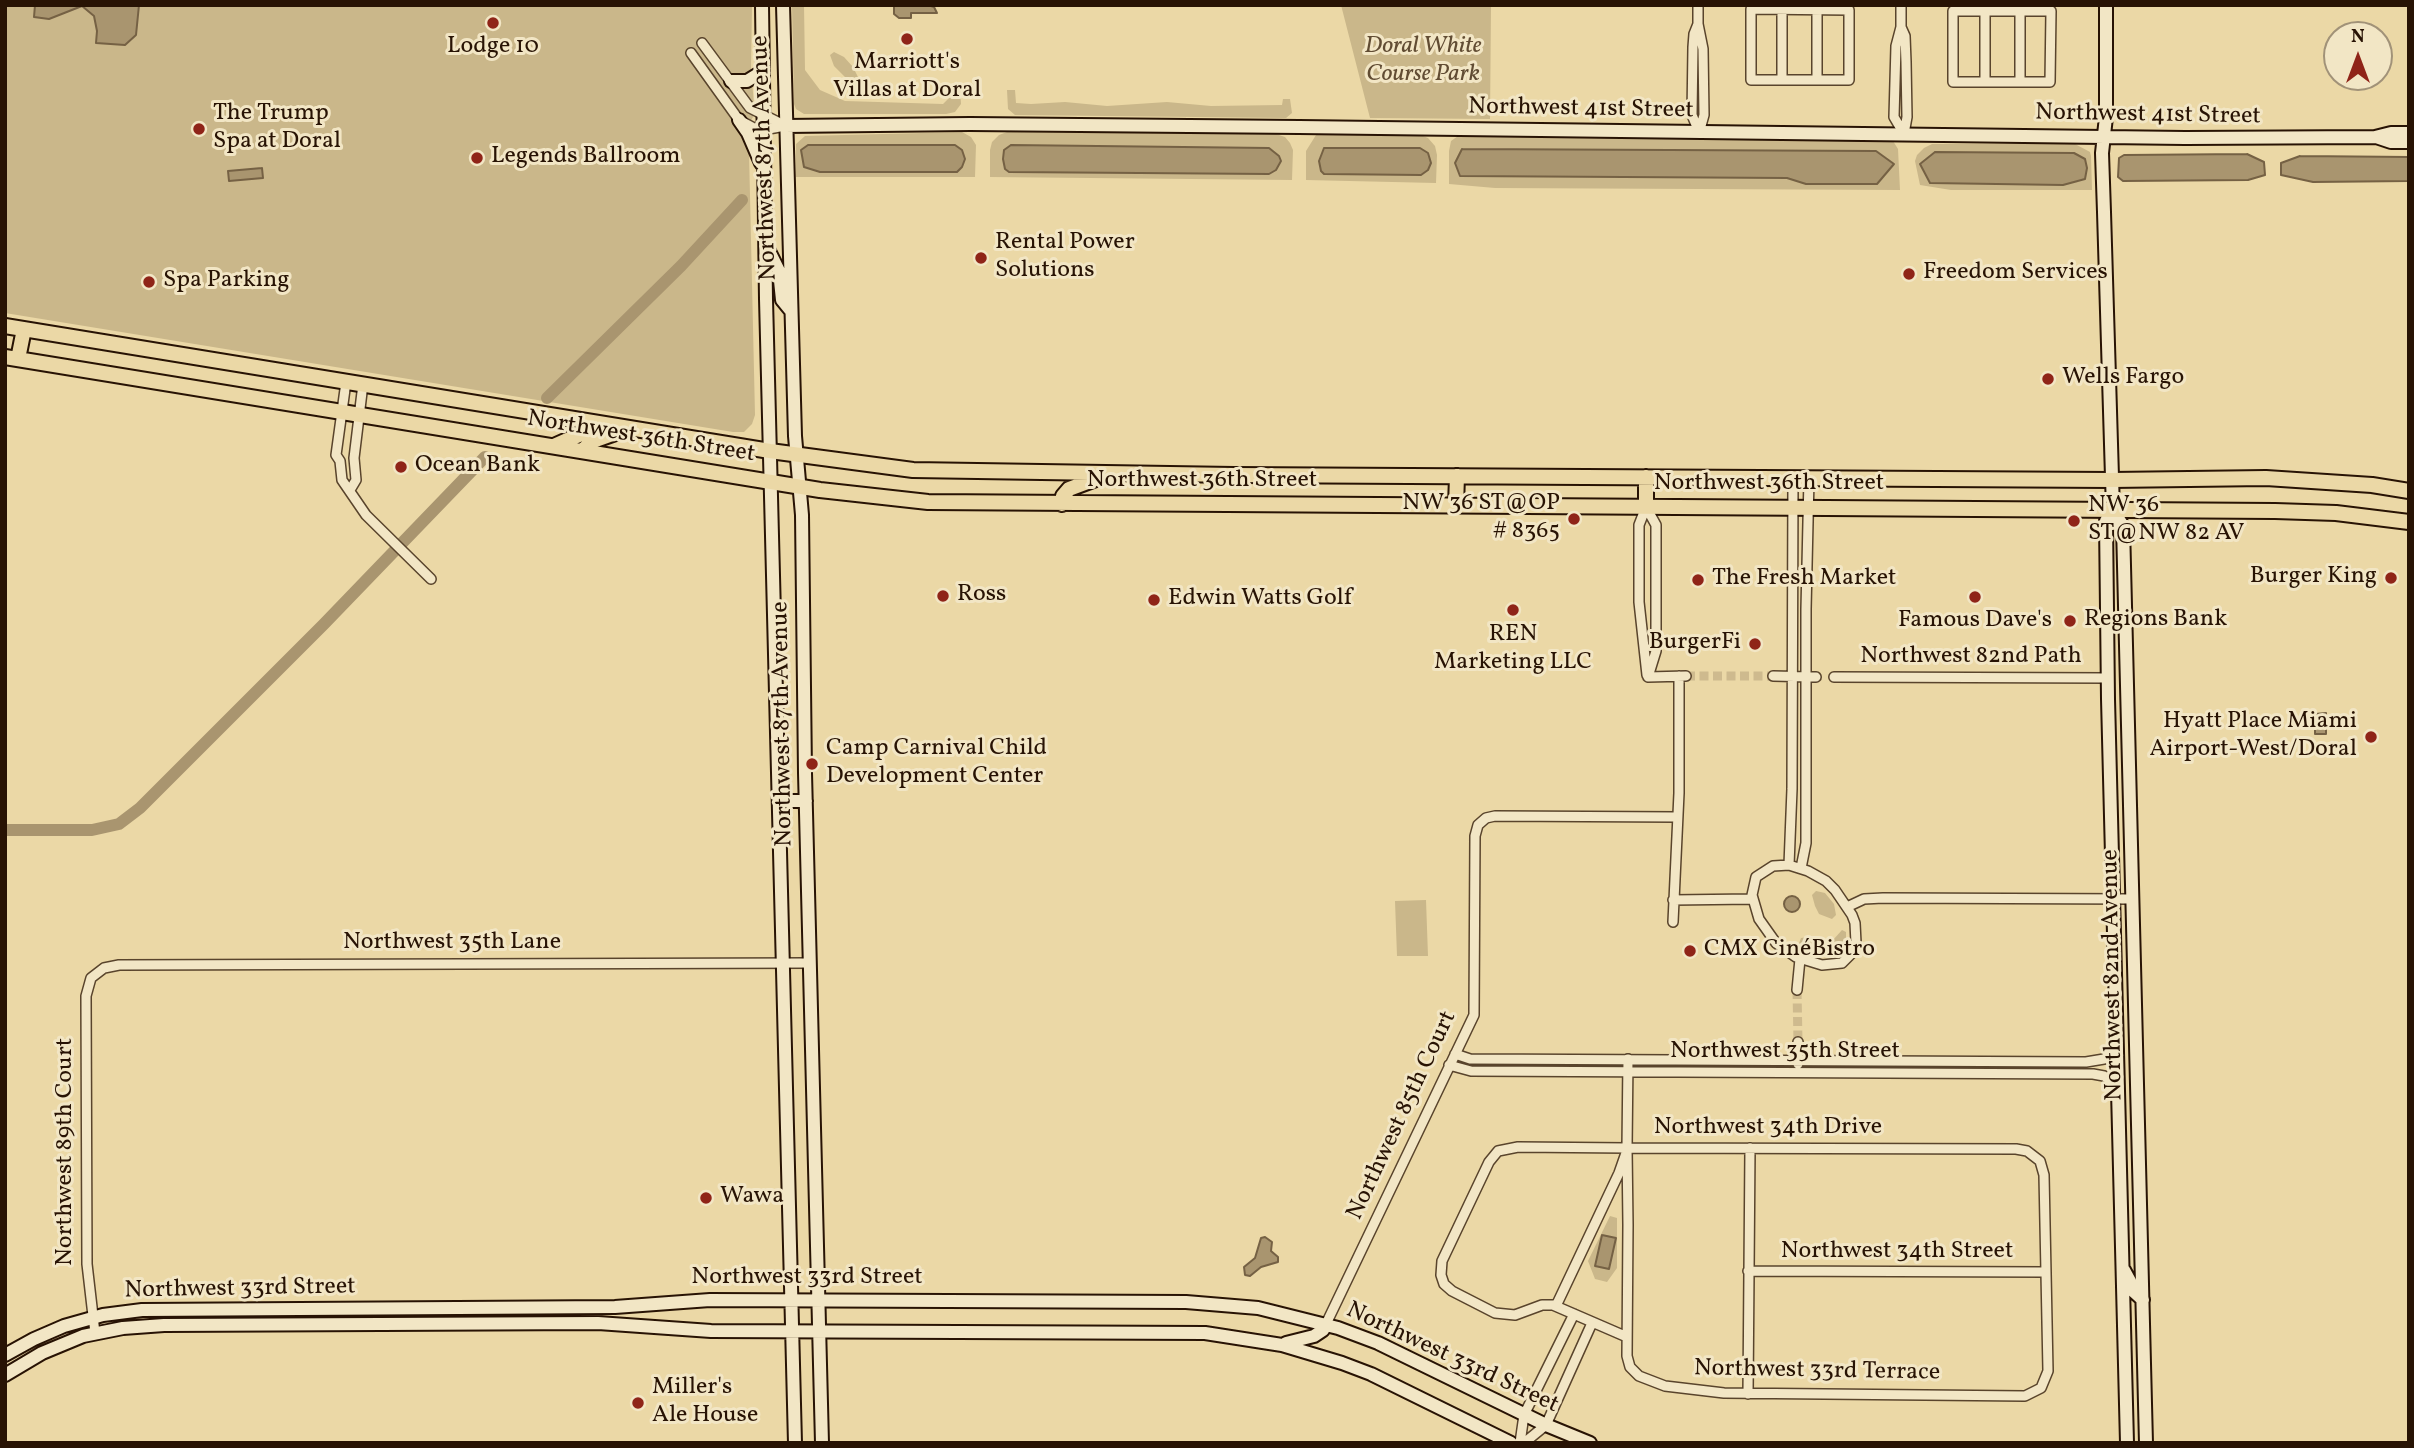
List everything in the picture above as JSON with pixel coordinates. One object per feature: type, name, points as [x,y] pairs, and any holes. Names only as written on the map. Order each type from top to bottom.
[{"type":"main road","name":"Northwest 36th Street","points":[[5,326],[770,451],[920,471],[2112,480],[2266,478],[2372,485],[2409,491]]},
{"type":"main road","points":[[12,358],[24,329]]},
{"type":"main road","name":"Northwest 36th Street","points":[[12,358],[799,487],[928,502],[2336,513],[2409,522]]},
{"type":"main road","points":[[553,446],[581,434],[593,422]]},
{"type":"main road","points":[[582,451],[600,438],[632,428]]},
{"type":"main road","points":[[1062,504],[1063,496],[1069,489],[1111,474]]},
{"type":"main road","points":[[1456,506],[1457,476]]},
{"type":"main road","points":[[1646,477],[1646,507]]},
{"type":"street","name":"Northwest 87th Avenue","points":[[762,5],[764,241],[795,1443]]},
{"type":"street","name":"Northwest 87th Avenue","points":[[783,5],[791,311],[803,587],[822,1443]]},
{"type":"street","points":[[1698,5],[1698,24],[1693,47],[1692,116],[1699,133]]},
{"type":"street","points":[[1901,5],[1901,27],[1896,46],[1894,117],[1904,134]]},
{"type":"street","name":"Northwest 82nd Avenue","points":[[2106,5],[2103,192],[2113,510],[2123,526],[2146,1443]]},
{"type":"street","points":[[1800,7],[1849,10],[1849,80],[1751,80],[1751,9],[1782,9],[1800,7]]},
{"type":"street","points":[[2003,8],[2052,11],[2050,82],[1953,82],[1953,11],[1985,11],[2003,8]]},
{"type":"street","points":[[1782,9],[1782,80]]},
{"type":"street","points":[[1817,9],[1817,80]]},
{"type":"street","points":[[1985,11],[1985,82]]},
{"type":"street","points":[[2020,11],[2020,82]]},
{"type":"street","name":"Northwest 41st Street","points":[[702,43],[763,123]]},
{"type":"street","points":[[691,53],[748,133],[763,169]]},
{"type":"street","points":[[731,81],[747,81],[763,71]]},
{"type":"street","name":"Northwest 41st Street","points":[[739,120],[752,127],[763,123],[785,126],[970,124],[1699,133],[2375,137],[2391,133],[2409,133]]},
{"type":"street","name":"Northwest 41st Street","points":[[2375,137],[2391,142],[2409,142]]},
{"type":"street","points":[[764,241],[779,271],[782,300],[791,311]]},
{"type":"street","points":[[346,382],[336,454],[340,461],[342,480],[363,510],[431,579]]},
{"type":"street","points":[[350,490],[356,480],[354,458],[363,384]]},
{"type":"street","points":[[1789,865],[1792,789],[1793,478]]},
{"type":"street","points":[[1801,868],[1807,844],[1811,677],[1809,478]]},
{"type":"street","points":[[1646,507],[1656,525],[1656,651],[1647,677]]},
{"type":"street","points":[[1646,507],[1639,525],[1639,602],[1647,677]]},
{"type":"street","name":"Northwest 82nd Avenue","points":[[2113,510],[2106,521],[2108,678],[2127,1443]]},
{"type":"street","points":[[1639,578],[1656,577]]},
{"type":"street","points":[[1647,677],[1683,676],[1673,922]]},
{"type":"street","points":[[1773,676],[1811,677]]},
{"type":"street","name":"Northwest 82nd Path","points":[[1834,677],[2108,678]]},
{"type":"street","points":[[2108,678],[2117,687],[2129,711]]},
{"type":"street","points":[[2111,799],[2131,799]]},
{"type":"street","points":[[779,801],[806,800]]},
{"type":"street","name":"Northwest 85th Court","points":[[1326,1324],[1474,1014],[1475,836],[1480,822],[1495,816],[1677,817]]},
{"type":"street","points":[[1789,865],[1801,868],[1826,881],[1847,907],[1855,923],[1855,948],[1842,963],[1831,965],[1800,959],[1786,951],[1767,933],[1756,915],[1752,899],[1753,883],[1761,872],[1773,866],[1789,865]]},
{"type":"street","points":[[1847,907],[1864,900],[1882,898],[2133,899]]},
{"type":"street","points":[[1673,900],[1752,899]]},
{"type":"street","points":[[1797,990],[1800,959]]},
{"type":"street","name":"Northwest 35th Lane","points":[[96,974],[108,966],[119,965],[810,963]]},
{"type":"street","name":"Northwest 89th Court","points":[[94,1333],[87,1264],[86,996],[88,984],[96,974]]},
{"type":"street","points":[[1798,1042],[1798,1072]]},
{"type":"street","name":"Northwest 35th Street","points":[[1455,1054],[1471,1059],[2092,1062],[2104,1059],[2117,1050]]},
{"type":"street","name":"Northwest 33rd Terrace","points":[[1628,1059],[1626,1337],[1629,1364],[1641,1378],[1665,1386],[1748,1394],[2025,1396],[2041,1388],[2048,1371],[2046,1272]]},
{"type":"street","points":[[1965,1061],[1965,1074]]},
{"type":"street","name":"Northwest 35th Street","points":[[1449,1065],[1471,1071],[2093,1074],[2104,1076],[2117,1085]]},
{"type":"street","name":"Northwest 34th Drive","points":[[1556,1306],[1542,1305],[1515,1315],[1495,1313],[1449,1289],[1442,1281],[1442,1261],[1489,1162],[1493,1155],[1501,1150],[1518,1147],[2016,1149],[2035,1156],[2042,1166],[2046,1272]]},
{"type":"street","points":[[1626,1337],[1556,1306],[1619,1173],[1627,1148]]},
{"type":"street","points":[[1748,1394],[1750,1148]]},
{"type":"street","points":[[2122,1266],[2132,1290],[2143,1300]]},
{"type":"street","name":"Northwest 34th Street","points":[[1748,1271],[2046,1272]]},
{"type":"street","name":"Northwest 33rd Street","points":[[5,1356],[46,1334],[92,1317],[142,1310],[615,1307],[688,1300],[791,1299],[1186,1302],[1258,1308],[1326,1324],[1378,1343],[1524,1415],[1590,1443]]},
{"type":"street","points":[[307,1308],[321,1324],[326,1317],[348,1308]]},
{"type":"street","points":[[1522,1443],[1524,1415],[1574,1314]]},
{"type":"street","points":[[1522,1443],[1546,1425],[1592,1322]]},
{"type":"street","name":"Northwest 33rd Street","points":[[5,1375],[49,1350],[94,1333],[144,1326],[598,1323],[691,1330],[1178,1332],[1224,1335],[1282,1345],[1323,1356],[1371,1374],[1511,1443]]},
{"type":"street","points":[[1282,1345],[1314,1336],[1323,1330],[1326,1324]]},
{"type":"green space","points":[[5,5],[752,5],[751,68],[754,105],[753,117],[742,136],[749,152],[755,415],[752,424],[744,432],[733,432],[5,313]]},
{"type":"green space","points":[[792,5],[804,5],[805,70],[820,90],[845,101],[943,104],[950,97],[952,88],[960,89],[961,104],[955,112],[946,114],[804,114],[796,109],[794,104]]},
{"type":"green space","name":"Doral White Course Park","points":[[1341,5],[1491,5],[1490,119],[1370,118]]},
{"type":"green space","points":[[834,52],[844,57],[853,67],[859,79],[856,82],[845,77],[834,66],[830,55]]},
{"type":"green space","points":[[1007,90],[1015,90],[1016,103],[1031,104],[1065,102],[1107,106],[1167,102],[1211,106],[1282,105],[1283,99],[1290,99],[1292,113],[1286,118],[1015,115],[1008,109]]},
{"type":"green space","points":[[962,132],[971,137],[976,145],[975,177],[796,177],[796,144],[805,136]],"holes":[[[962,167],[957,172],[820,172]]]},
{"type":"green space","points":[[1007,132],[1276,134],[1285,137],[1293,150],[1292,180],[990,177],[990,150],[992,142]],"holes":[[[1011,145],[1269,148],[1279,156],[1269,174],[1010,172],[1005,169],[1003,159],[1004,150]]]},
{"type":"green space","points":[[1418,134],[1428,138],[1435,146],[1437,155],[1436,183],[1306,180],[1306,151],[1316,135]]},
{"type":"green space","points":[[1458,136],[1882,138],[1893,141],[1898,149],[1900,190],[1495,188],[1449,184],[1449,151],[1451,141]],"holes":[[[1463,149],[1876,151],[1806,184],[1787,178],[1460,176],[1455,163]]]},
{"type":"green space","points":[[1932,144],[2075,144],[2090,152],[2092,190],[1951,190],[1920,185],[1915,161],[1924,148]],"holes":[[[1935,152],[2074,153],[2085,159],[1920,165]]]},
{"type":"green space","points":[[1816,891],[1825,893],[1834,904],[1836,915],[1832,919],[1819,914],[1812,895]]},
{"type":"green space","points":[[1426,900],[1428,956],[1397,956],[1395,901]]},
{"type":"green space","points":[[1842,930],[1846,932],[1846,941],[1842,949],[1834,951],[1833,940]]},
{"type":"green space","points":[[1808,937],[1820,942],[1822,947],[1819,953],[1809,953],[1798,946],[1801,938]]},
{"type":"green space","points":[[1610,1216],[1617,1218],[1617,1268],[1607,1282],[1595,1279],[1588,1261]]},
{"type":"shaded area","points":[[35,5],[139,5],[136,35],[125,45],[96,43],[94,16],[82,6],[49,19],[34,17]]},
{"type":"shaded area","points":[[894,5],[928,5],[934,7],[937,13],[911,13],[911,18],[899,18],[894,14]]},
{"type":"shaded area","points":[[808,145],[955,145],[962,150],[965,159],[957,172],[820,172],[804,167],[801,150]]},
{"type":"shaded area","points":[[1011,145],[1269,148],[1281,161],[1276,170],[1269,174],[1009,172],[1005,169],[1003,159],[1004,150]]},
{"type":"shaded area","points":[[1324,148],[1420,148],[1428,153],[1431,163],[1428,170],[1421,175],[1324,174],[1319,161]]},
{"type":"shaded area","points":[[1462,149],[1876,151],[1894,164],[1877,184],[1806,184],[1787,178],[1460,176],[1455,163]]},
{"type":"shaded area","points":[[1935,152],[2074,153],[2085,159],[2087,168],[2085,179],[2063,185],[1930,183],[1920,164]]},
{"type":"shaded area","points":[[2247,154],[2264,162],[2265,175],[2248,180],[2123,181],[2118,177],[2119,158],[2124,155]]},
{"type":"shaded area","points":[[2300,156],[2409,157],[2409,181],[2313,182],[2281,175],[2281,163]]},
{"type":"shaded area","points":[[262,168],[263,178],[229,181],[228,171]]},
{"type":"shaded area","points":[[2326,713],[2326,734],[2315,734],[2315,714]]},
{"type":"shaded area","points":[[1789,896],[1795,896],[1800,904],[1798,910],[1789,912],[1784,907],[1784,901]]},
{"type":"shaded area","points":[[1602,1235],[1616,1238],[1609,1269],[1595,1266]]},
{"type":"shaded area","points":[[1265,1237],[1272,1242],[1271,1251],[1278,1257],[1278,1262],[1261,1267],[1250,1276],[1245,1275],[1244,1267],[1255,1258],[1261,1238]]},
{"type":"waterway","points":[[547,398],[681,266],[742,200]]},
{"type":"waterway","points":[[5,830],[92,830],[119,824],[140,808],[324,624],[485,457]]},
{"type":"tunnel","points":[[1686,676],[1773,676]]},
{"type":"tunnel","points":[[1797,990],[1798,1042]]},
{"type":"place","name":"Lodge 10","points":[[493,23]]},
{"type":"place","name":"Marriott's Villas at Doral","points":[[907,39]]},
{"type":"place","name":"The Trump Spa at Doral","points":[[199,129]]},
{"type":"place","name":"Legends Ballroom","points":[[477,158]]},
{"type":"place","name":"Rental Power Solutions","points":[[981,258]]},
{"type":"place","name":"Freedom Services","points":[[1909,274]]},
{"type":"place","name":"Spa Parking","points":[[149,282]]},
{"type":"place","name":"Wells Fargo","points":[[2048,379]]},
{"type":"place","name":"Ocean Bank","points":[[401,467]]},
{"type":"place","name":"NW 36 ST@OP # 8365","points":[[1574,519]]},
{"type":"place","name":"NW 36 ST@NW 82 AV","points":[[2074,521]]},
{"type":"place","name":"Burger King","points":[[2391,578]]},
{"type":"place","name":"The Fresh Market","points":[[1698,580]]},
{"type":"place","name":"Ross","points":[[943,596]]},
{"type":"place","name":"Famous Dave's","points":[[1975,597]]},
{"type":"place","name":"Edwin Watts Golf","points":[[1154,600]]},
{"type":"place","name":"REN Marketing LLC","points":[[1513,610]]},
{"type":"place","name":"Regions Bank","points":[[2070,621]]},
{"type":"place","name":"BurgerFi","points":[[1755,644]]},
{"type":"place","name":"Hyatt Place Miami Airport-West/Doral","points":[[2371,737]]},
{"type":"place","name":"Camp Carnival Child Development Center","points":[[812,764]]},
{"type":"place","name":"CMX CinéBistro","points":[[1690,951]]},
{"type":"place","name":"Wawa","points":[[706,1198]]},
{"type":"place","name":"Miller's Ale House","points":[[638,1403]]}]
